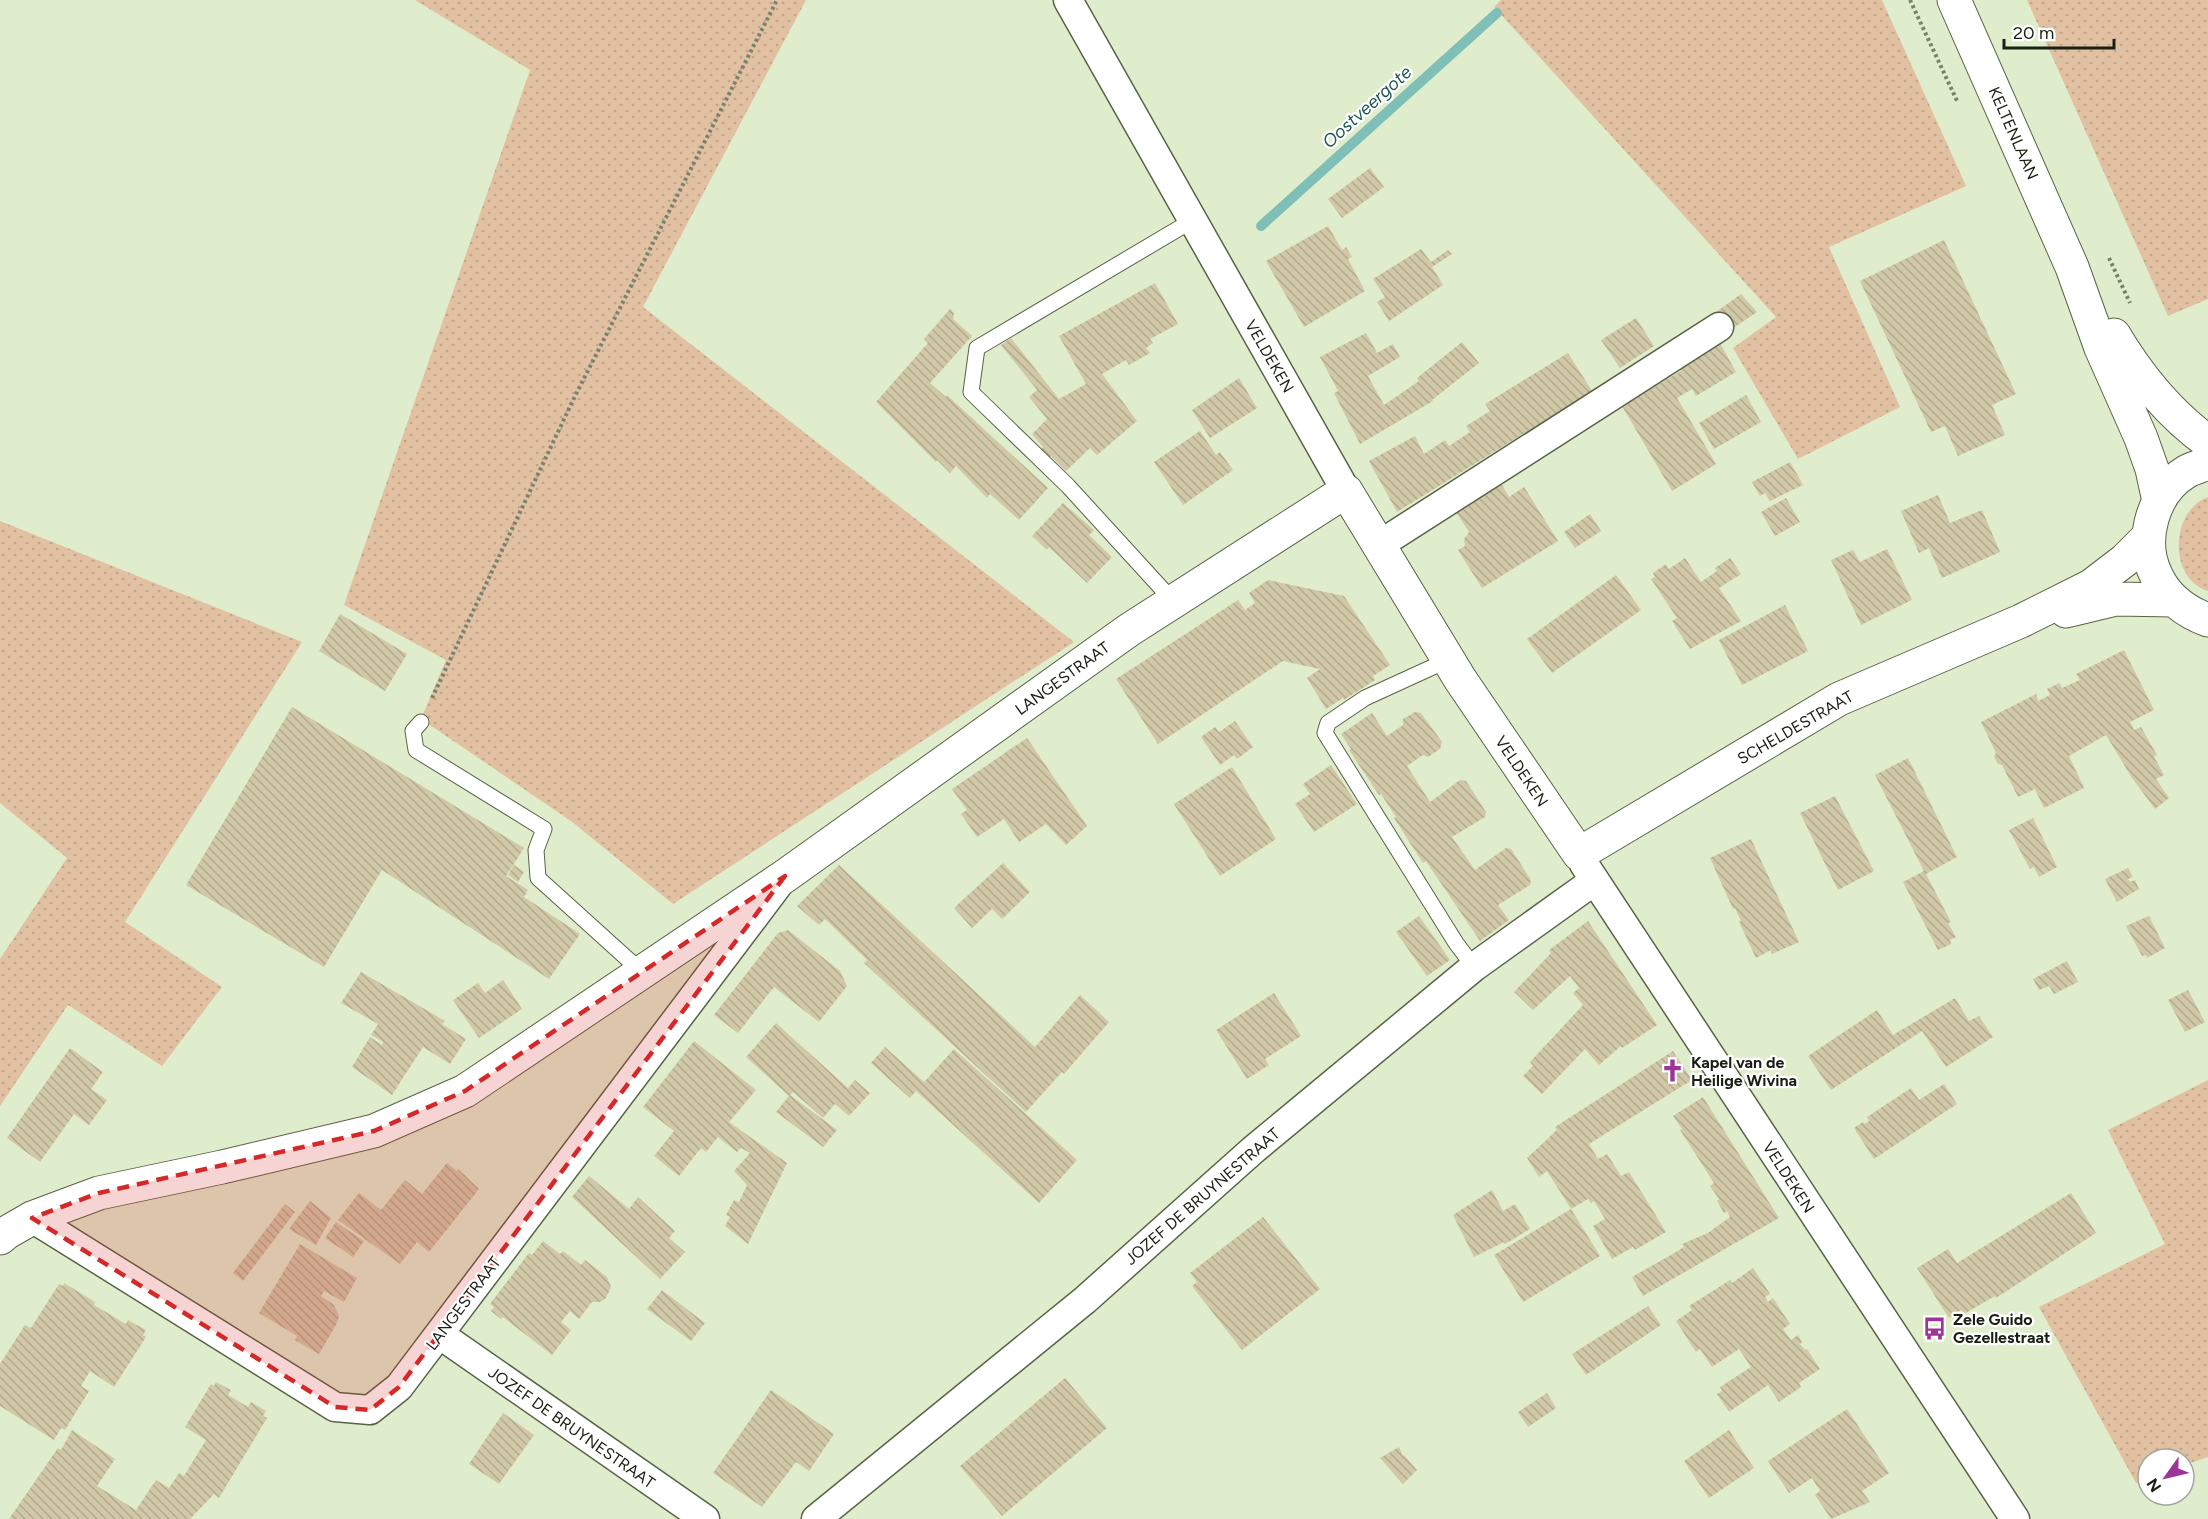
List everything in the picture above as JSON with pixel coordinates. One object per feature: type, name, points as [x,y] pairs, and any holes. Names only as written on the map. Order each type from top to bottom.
[{"type":"street","name":"VELDEKEN","points":[[1068,0],[1346,491],[1448,660],[1587,867],[2004,1516]]},
{"type":"street","name":"KELTENLAAN","points":[[1954,0],[2072,267],[2101,348],[2141,438],[2152,469],[2159,501]]},
{"type":"street","name":"KELTENLAAN","points":[[2072,267],[2134,369],[2173,413],[2208,442]]},
{"type":"street","points":[[1379,545],[1719,327]]},
{"type":"street","points":[[2197,615],[2156,576],[2151,559],[2149,536],[2151,520],[2159,501],[2168,488],[2186,472],[2208,463]]},
{"type":"street","name":"LANGESTRAAT","points":[[10,1229],[99,1193],[374,1131],[465,1091],[784,876],[1119,637],[1346,491]]},
{"type":"street","name":"SCHELDESTRAAT","points":[[1587,867],[1839,699],[2021,621],[2091,586],[2125,560],[2149,536]]},
{"type":"street","name":"SCHELDESTRAAT","points":[[2021,621],[2116,599],[2197,615]]},
{"type":"street","name":"JOZEF DE BRUYNESTRAAT","points":[[816,1519],[1085,1300],[1253,1150],[1474,966],[1587,867]]},
{"type":"street","name":"LANGESTRAAT","points":[[10,1229],[336,1407],[370,1410],[399,1387],[784,876]]},
{"type":"street","name":"JOZEF DE BRUYNESTRAAT","points":[[439,1334],[705,1519]]},
{"type":"lane","points":[[1174,602],[1068,486],[971,393],[978,348],[1193,220]]},
{"type":"lane","points":[[1448,660],[1365,698],[1328,723],[1325,733],[1456,943],[1474,966]]},
{"type":"lane","points":[[421,722],[413,731],[416,750],[544,830],[536,850],[538,878],[642,972]]},
{"type":"path","points":[[421,722],[575,396],[777,0]]},
{"type":"path","points":[[2105,250],[2130,304]]},
{"type":"highlighted area","points":[[785,876],[399,1387],[370,1410],[335,1407],[32,1218],[99,1193],[374,1131],[465,1091]]},
{"type":"shaded area","points":[[415,0],[806,0],[643,307],[1074,642],[673,904],[571,821],[421,719],[446,660],[344,605],[530,70]]},
{"type":"shaded area","points":[[1501,0],[1882,0],[1966,186],[1829,247],[1900,407],[1798,459],[1733,348],[1776,317],[1494,7]]},
{"type":"shaded area","points":[[2027,0],[2208,0],[2208,299],[2168,316]]},
{"type":"shaded area","points":[[2208,497],[2208,591],[2195,584],[2186,573],[2180,560],[2179,545],[2186,516],[2195,505]]},
{"type":"shaded area","points":[[0,521],[302,642],[125,922],[222,987],[162,1066],[68,1005],[0,1106],[0,959],[67,858],[0,803]]},
{"type":"shaded area","points":[[2208,1080],[2208,1457],[2196,1461],[2196,1447],[2136,1447],[2136,1483],[2039,1307],[2165,1244],[2108,1130]]},
{"type":"building","points":[[1370,168],[1384,187],[1342,218],[1328,199]]},
{"type":"building","points":[[1328,226],[1342,250],[1346,247],[1352,257],[1348,259],[1365,291],[1304,327],[1266,261]]},
{"type":"building","points":[[1944,240],[2016,394],[1992,405],[2005,435],[1958,456],[1945,426],[1931,432],[1860,281]]},
{"type":"building","points":[[1421,249],[1431,262],[1448,250],[1452,254],[1432,267],[1443,285],[1389,321],[1377,302],[1385,297],[1373,279]]},
{"type":"building","points":[[1155,283],[1178,324],[1150,339],[1153,343],[1146,348],[1150,353],[1129,365],[1126,360],[1102,374],[1137,421],[1097,455],[1090,448],[1066,471],[1051,456],[1048,460],[1040,451],[1043,447],[1032,434],[1047,419],[1029,397],[1037,390],[1001,345],[1011,338],[1059,399],[1086,384],[1059,336]]},
{"type":"building","points":[[1741,294],[1757,312],[1729,331],[1716,312]]},
{"type":"building","points":[[950,309],[954,313],[953,319],[972,336],[930,383],[946,397],[947,395],[1048,488],[1019,520],[990,494],[987,498],[956,466],[950,473],[937,460],[936,462],[876,402],[928,343],[924,339]]},
{"type":"building","points":[[1636,318],[1654,346],[1620,368],[1601,340]]},
{"type":"building","points":[[1366,333],[1377,353],[1393,344],[1400,357],[1368,376],[1384,405],[1419,381],[1417,378],[1462,342],[1479,363],[1433,401],[1360,444],[1334,393],[1338,391],[1320,357]]},
{"type":"building","points":[[1720,343],[1736,372],[1696,396],[1692,389],[1677,398],[1716,464],[1672,491],[1622,406],[1681,371],[1679,367]]},
{"type":"building","points":[[1568,353],[1592,391],[1397,512],[1369,461],[1415,436],[1424,454],[1445,440],[1449,446],[1470,432],[1466,426],[1490,411],[1485,404]]},
{"type":"building","points":[[1239,378],[1257,408],[1210,438],[1192,410]]},
{"type":"building","points":[[1746,395],[1761,422],[1714,449],[1699,423]]},
{"type":"building","points":[[1200,431],[1216,455],[1220,452],[1233,470],[1183,505],[1154,462]]},
{"type":"building","points":[[1790,462],[1803,485],[1770,501],[1765,493],[1760,496],[1752,482]]},
{"type":"building","points":[[1501,483],[1509,497],[1524,487],[1558,541],[1482,588],[1458,550],[1465,546],[1464,539],[1469,532],[1456,512]]},
{"type":"building","points":[[1938,495],[1950,523],[1982,510],[2000,552],[1942,578],[1929,548],[1919,553],[1901,511]]},
{"type":"building","points":[[1786,498],[1800,522],[1775,536],[1761,512]]},
{"type":"building","points":[[1063,503],[1094,530],[1089,535],[1112,557],[1087,583],[1049,547],[1047,550],[1032,536]]},
{"type":"building","points":[[1590,514],[1601,531],[1575,548],[1564,532]]},
{"type":"building","points":[[1887,549],[1912,600],[1861,625],[1831,560],[1853,550],[1860,562]]},
{"type":"building","points":[[1685,558],[1701,582],[1717,571],[1715,568],[1730,558],[1741,574],[1719,588],[1741,621],[1690,649],[1672,621],[1677,618],[1651,579],[1655,577],[1653,573],[1666,564],[1669,569]]},
{"type":"building","points":[[1616,575],[1641,610],[1552,673],[1527,639]]},
{"type":"building","points":[[1268,580],[1344,596],[1390,665],[1373,676],[1375,680],[1326,709],[1307,678],[1320,669],[1283,661],[1158,744],[1116,679],[1238,600],[1245,610],[1255,603],[1249,593]]},
{"type":"building","points":[[1785,605],[1808,651],[1742,685],[1719,640]]},
{"type":"building","points":[[340,614],[407,654],[385,691],[319,651]]},
{"type":"building","points":[[2124,650],[2154,710],[2130,722],[2134,730],[2141,727],[2157,755],[2154,757],[2164,775],[2156,779],[2169,798],[2155,809],[2132,778],[2106,735],[2069,756],[2084,788],[2044,808],[2035,789],[2018,797],[2002,765],[1998,764],[1994,757],[1996,753],[1981,722],[2036,694],[2038,701],[2050,695],[2047,689],[2059,683],[2062,688],[2080,680],[2076,674]]},
{"type":"building","points":[[292,707],[524,848],[506,876],[528,890],[524,897],[580,934],[549,979],[382,870],[324,967],[186,885]]},
{"type":"building","points":[[1415,712],[1421,713],[1442,742],[1440,749],[1428,757],[1423,755],[1407,766],[1430,802],[1460,780],[1466,781],[1486,812],[1485,817],[1452,837],[1475,870],[1506,848],[1511,849],[1531,880],[1530,885],[1498,905],[1509,920],[1480,941],[1426,861],[1423,863],[1394,818],[1396,817],[1349,750],[1351,749],[1341,734],[1372,713],[1387,736],[1403,725],[1403,719]]},
{"type":"building","points":[[1235,721],[1253,747],[1237,759],[1234,755],[1220,765],[1201,737],[1215,727],[1219,732]]},
{"type":"building","points":[[1027,738],[1087,826],[1066,845],[1046,824],[1019,842],[1004,819],[977,837],[961,814],[967,810],[952,789]]},
{"type":"building","points":[[1908,758],[1957,857],[1926,874],[1951,922],[1948,923],[1956,937],[1950,940],[1951,944],[1938,950],[1903,882],[1924,871],[1875,775]]},
{"type":"building","points":[[1331,765],[1357,804],[1314,832],[1295,804],[1310,794],[1303,784]]},
{"type":"building","points":[[1232,767],[1276,839],[1220,876],[1174,804]]},
{"type":"building","points":[[1835,796],[1874,871],[1838,890],[1800,813]]},
{"type":"building","points":[[2033,818],[2057,867],[2039,877],[2034,867],[2030,869],[2009,830]]},
{"type":"building","points":[[1751,839],[1799,942],[1772,954],[1771,950],[1756,958],[1739,922],[1741,921],[1735,908],[1733,909],[1710,858]]},
{"type":"building","points":[[1003,863],[1030,892],[1002,919],[992,909],[972,928],[954,908]]},
{"type":"building","points":[[514,865],[524,872],[518,882],[508,875]]},
{"type":"building","points":[[839,865],[1035,1047],[1080,995],[1109,1022],[1064,1074],[1062,1072],[1026,1112],[864,963],[867,960],[825,919],[819,925],[797,906]]},
{"type":"building","points":[[2128,868],[2133,877],[2128,879],[2130,882],[2135,880],[2139,889],[2117,902],[2105,879]]},
{"type":"building","points":[[1419,916],[1450,960],[1427,976],[1396,932]]},
{"type":"building","points":[[2149,916],[2165,948],[2147,958],[2146,955],[2142,956],[2126,926]]},
{"type":"building","points":[[1588,921],[1657,1025],[1622,1048],[1621,1046],[1599,1065],[1585,1049],[1542,1094],[1523,1076],[1533,1066],[1530,1062],[1583,1005],[1573,993],[1579,988],[1570,976],[1533,1010],[1514,992],[1551,953],[1549,950]]},
{"type":"building","points":[[788,930],[840,971],[847,986],[819,1022],[774,987],[738,1033],[714,1015],[778,933]]},
{"type":"building","points":[[2067,961],[2078,982],[2054,994],[2049,986],[2039,990],[2033,979]]},
{"type":"building","points":[[361,972],[445,1021],[442,1024],[466,1039],[450,1064],[423,1047],[392,1095],[352,1067],[370,1037],[382,1045],[383,1042],[371,1035],[378,1024],[341,1003]]},
{"type":"building","points":[[503,980],[522,1009],[479,1038],[453,1000],[478,983],[485,993]]},
{"type":"building","points":[[2188,990],[2205,1022],[2185,1032],[2168,1000]]},
{"type":"building","points":[[1274,993],[1301,1036],[1265,1059],[1269,1065],[1247,1079],[1216,1030]]},
{"type":"building","points":[[1955,998],[1969,1021],[1979,1016],[1993,1037],[1946,1067],[1922,1031],[1831,1090],[1808,1056],[1877,1010],[1893,1035]]},
{"type":"building","points":[[776,1023],[848,1088],[855,1080],[870,1093],[849,1116],[835,1104],[823,1118],[793,1092],[790,1095],[837,1130],[823,1147],[776,1112],[789,1096],[746,1057]]},
{"type":"building","points":[[694,1041],[756,1090],[729,1122],[787,1163],[748,1244],[725,1226],[730,1217],[726,1215],[734,1200],[739,1202],[747,1185],[734,1171],[750,1153],[741,1148],[737,1152],[718,1137],[706,1152],[701,1148],[679,1176],[654,1156],[674,1131],[643,1107]]},
{"type":"building","points":[[885,1047],[924,1082],[954,1049],[1077,1160],[1039,1203],[916,1091],[910,1098],[871,1063]]},
{"type":"building","points":[[70,1048],[103,1072],[91,1089],[107,1100],[89,1125],[74,1114],[40,1162],[7,1138]]},
{"type":"building","points":[[1673,1051],[1692,1080],[1589,1144],[1598,1159],[1607,1154],[1621,1176],[1629,1172],[1666,1232],[1635,1250],[1633,1247],[1612,1259],[1593,1226],[1605,1219],[1594,1201],[1591,1203],[1588,1199],[1571,1209],[1547,1171],[1539,1177],[1527,1158],[1557,1130],[1555,1127]]},
{"type":"building","points":[[1944,1084],[1957,1104],[1874,1159],[1854,1128],[1863,1122],[1865,1124],[1869,1121],[1867,1117],[1911,1088],[1919,1100]]},
{"type":"building","points":[[1703,1097],[1779,1218],[1643,1296],[1632,1277],[1684,1247],[1682,1244],[1708,1233],[1730,1217],[1727,1211],[1724,1213],[1717,1201],[1719,1199],[1710,1186],[1714,1183],[1673,1116]]},
{"type":"building","points":[[447,1163],[457,1171],[458,1169],[479,1189],[429,1252],[417,1242],[400,1264],[338,1220],[359,1193],[381,1210],[405,1180],[422,1194]]},
{"type":"building","points":[[589,1176],[629,1209],[638,1197],[675,1231],[669,1238],[685,1252],[660,1279],[572,1197]]},
{"type":"building","points":[[1492,1190],[1503,1211],[1515,1204],[1530,1229],[1505,1244],[1504,1242],[1474,1257],[1453,1215]]},
{"type":"building","points":[[2071,1193],[2096,1233],[1996,1298],[1995,1296],[1964,1314],[1961,1310],[1949,1318],[1917,1268],[1948,1249],[1957,1263]]},
{"type":"building","points":[[310,1201],[331,1218],[316,1245],[289,1229]]},
{"type":"building","points":[[285,1204],[295,1212],[243,1281],[233,1273]]},
{"type":"building","points":[[1571,1209],[1600,1256],[1523,1302],[1494,1255]]},
{"type":"building","points":[[1263,1217],[1320,1289],[1242,1350],[1192,1286],[1197,1282],[1190,1273]]},
{"type":"building","points":[[336,1222],[364,1241],[353,1257],[325,1238]]},
{"type":"building","points":[[543,1241],[560,1254],[563,1251],[581,1265],[585,1260],[607,1277],[611,1287],[606,1298],[600,1302],[592,1302],[579,1319],[570,1311],[561,1322],[571,1330],[552,1355],[503,1317],[501,1319],[491,1311],[494,1307],[490,1304],[529,1253],[532,1255]]},
{"type":"building","points":[[300,1244],[357,1278],[344,1302],[324,1291],[321,1296],[334,1305],[339,1316],[319,1354],[295,1340],[297,1336],[259,1313]]},
{"type":"building","points":[[1753,1268],[1770,1294],[1765,1297],[1768,1302],[1773,1298],[1790,1324],[1783,1329],[1791,1340],[1798,1335],[1802,1342],[1800,1344],[1805,1350],[1807,1349],[1820,1369],[1799,1383],[1801,1387],[1779,1402],[1768,1385],[1729,1412],[1717,1394],[1722,1391],[1720,1387],[1751,1367],[1739,1349],[1712,1367],[1700,1349],[1696,1352],[1676,1321],[1692,1310],[1689,1306],[1730,1280],[1732,1283]]},
{"type":"building","points":[[64,1283],[95,1302],[94,1305],[126,1324],[128,1320],[146,1330],[143,1335],[146,1337],[114,1387],[90,1371],[81,1386],[89,1391],[65,1430],[61,1428],[54,1440],[0,1406],[0,1364],[25,1325],[31,1328],[59,1284],[63,1286]]},
{"type":"building","points":[[662,1290],[705,1323],[691,1341],[647,1309]]},
{"type":"building","points":[[1648,1306],[1661,1325],[1586,1375],[1572,1354]]},
{"type":"building","points":[[1065,1378],[1107,1428],[1002,1516],[960,1466]]},
{"type":"building","points":[[216,1382],[231,1390],[228,1395],[248,1407],[251,1402],[266,1411],[263,1416],[267,1418],[219,1498],[214,1494],[190,1519],[9,1519],[58,1448],[61,1450],[72,1430],[115,1459],[97,1486],[136,1510],[156,1480],[169,1488],[179,1473],[184,1476],[206,1440],[185,1427],[211,1384],[214,1386]]},
{"type":"building","points":[[771,1390],[834,1434],[809,1471],[796,1462],[762,1507],[713,1473]]},
{"type":"building","points":[[1547,1393],[1556,1408],[1528,1427],[1518,1412]]},
{"type":"building","points":[[1847,1409],[1889,1473],[1862,1491],[1870,1502],[1831,1519],[1815,1495],[1820,1491],[1812,1478],[1789,1493],[1768,1461]]},
{"type":"building","points":[[503,1413],[534,1435],[499,1484],[469,1464]]},
{"type":"building","points":[[1729,1430],[1754,1468],[1709,1498],[1684,1461]]},
{"type":"building","points":[[1399,1447],[1403,1456],[1417,1470],[1403,1484],[1380,1458]]},
{"type":"waterway","name":"Oostveergote","points":[[1261,226],[1497,13]]},
{"type":"place","name":"Kapel van de Heilige Wivina","points":[[1673,1071]]},
{"type":"place","name":"Zele Guido Gezellestraat","points":[[1935,1328]]}]
